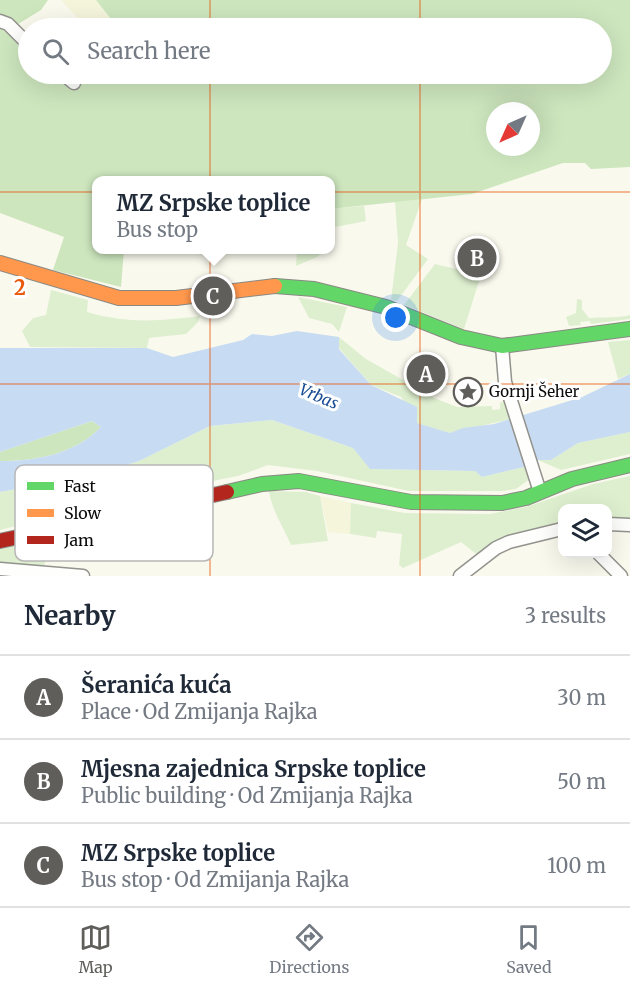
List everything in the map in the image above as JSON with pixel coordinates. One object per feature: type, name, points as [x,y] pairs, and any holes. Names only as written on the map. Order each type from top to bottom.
[{"type":"street","points":[[0,21],[8,24],[18,34]]},
{"type":"street","points":[[0,263],[119,298],[176,298],[267,285],[314,289],[386,307],[461,337],[502,346],[630,329]]},
{"type":"street","points":[[502,346],[502,364],[510,399],[540,492]]},
{"type":"street","points":[[213,494],[281,482],[313,483],[411,502],[502,503],[540,492],[572,479],[630,465]]},
{"type":"street","points":[[612,524],[630,525]]},
{"type":"street","points":[[460,576],[509,542],[558,530]]},
{"type":"street","points":[[0,541],[15,538]]},
{"type":"street","points":[[603,558],[621,576]]},
{"type":"street","points":[[0,569],[83,576]]},
{"type":"green space","points":[[0,0],[48,0],[41,10],[28,18],[18,18],[18,24],[15,26],[0,16]]},
{"type":"green space","points":[[61,0],[96,0],[110,18],[78,18]]},
{"type":"green space","points":[[96,0],[630,0],[630,167],[591,169],[585,163],[563,163],[472,194],[335,208],[335,176],[92,176],[92,254],[124,254],[121,287],[53,270],[64,237],[0,213],[0,28],[18,42],[18,84],[70,84],[75,88],[79,84],[612,84],[612,18],[110,18]]},
{"type":"green space","points":[[422,199],[406,245],[428,259],[397,301],[391,300],[398,243],[395,202]]},
{"type":"green space","points":[[364,206],[366,221],[335,227],[335,209]]},
{"type":"green space","points":[[297,254],[320,254],[317,257],[296,266]]},
{"type":"green space","points":[[435,264],[473,273],[472,279],[480,278],[464,329],[404,305]]},
{"type":"green space","points":[[51,290],[88,300],[87,312],[102,316],[130,320],[157,320],[200,316],[198,322],[186,334],[149,338],[147,348],[30,347],[22,331],[33,318],[46,315]]},
{"type":"green space","points":[[298,297],[347,307],[339,332],[332,324],[309,318]]},
{"type":"green space","points":[[577,299],[582,300],[582,309],[589,318],[630,315],[630,319],[591,324],[590,321],[580,322],[581,325],[569,326],[566,317],[576,313]]},
{"type":"green space","points":[[339,337],[366,359],[410,384],[423,388],[434,398],[457,407],[492,406],[492,410],[500,409],[500,403],[504,401],[511,419],[450,433],[416,423],[401,397],[371,385],[339,348]]},
{"type":"green space","points":[[630,340],[630,374],[618,379],[608,342]]},
{"type":"green space","points":[[272,420],[353,448],[371,469],[475,471],[482,477],[528,466],[530,479],[516,489],[502,491],[409,491],[317,471],[268,465],[238,476],[213,481],[213,465],[126,465],[210,426]]},
{"type":"green space","points":[[92,421],[101,427],[91,436],[67,450],[41,457],[0,461],[0,452]]},
{"type":"green space","points":[[630,432],[630,454],[561,470],[538,460],[551,460],[578,443]]},
{"type":"green space","points":[[630,476],[630,521],[612,519],[612,504],[558,504],[558,527],[480,557],[461,542],[403,568],[399,565],[402,534],[377,531],[376,538],[350,534],[351,503],[405,513],[490,514],[526,507],[593,484]]},
{"type":"green space","points":[[15,489],[15,526],[0,530],[0,492]]},
{"type":"green space","points":[[269,491],[306,492],[320,496],[328,541],[291,545],[275,512]]},
{"type":"green space","points":[[320,496],[351,503],[350,534],[328,532]]},
{"type":"green space","points":[[15,546],[15,561],[45,561],[44,567],[0,562],[0,549]]},
{"type":"water","name":"Vrbas","points":[[297,331],[339,337],[339,349],[371,385],[417,407],[417,423],[450,433],[463,428],[494,424],[582,397],[630,374],[630,432],[578,443],[551,460],[538,460],[528,466],[482,477],[475,471],[370,469],[353,448],[272,420],[210,426],[126,465],[15,465],[15,489],[0,492],[0,461],[41,457],[67,450],[91,436],[101,427],[92,421],[0,452],[0,348],[147,348],[173,357],[243,340],[252,334],[272,336]]},
{"type":"traffic: fast","points":[[275,286],[314,289],[386,307],[461,337],[502,346],[630,329]]},
{"type":"traffic: fast","points":[[227,492],[262,484],[299,481],[411,502],[502,503],[526,498],[572,479],[630,465]]},
{"type":"traffic: slow","points":[[0,263],[119,298],[176,298],[275,286]]},
{"type":"traffic: jam","points":[[213,495],[227,492]]},
{"type":"traffic: jam","points":[[0,541],[15,538]]},
{"type":"place","name":"Mjesna zajednica Srpske toplice","points":[[477,258]]},
{"type":"place","name":"MZ Srpske toplice","points":[[213,296]]},
{"type":"place","name":"Šeranića kuća","points":[[426,374]]},
{"type":"place","name":"Gornji Šeher","points":[[468,392]]}]
